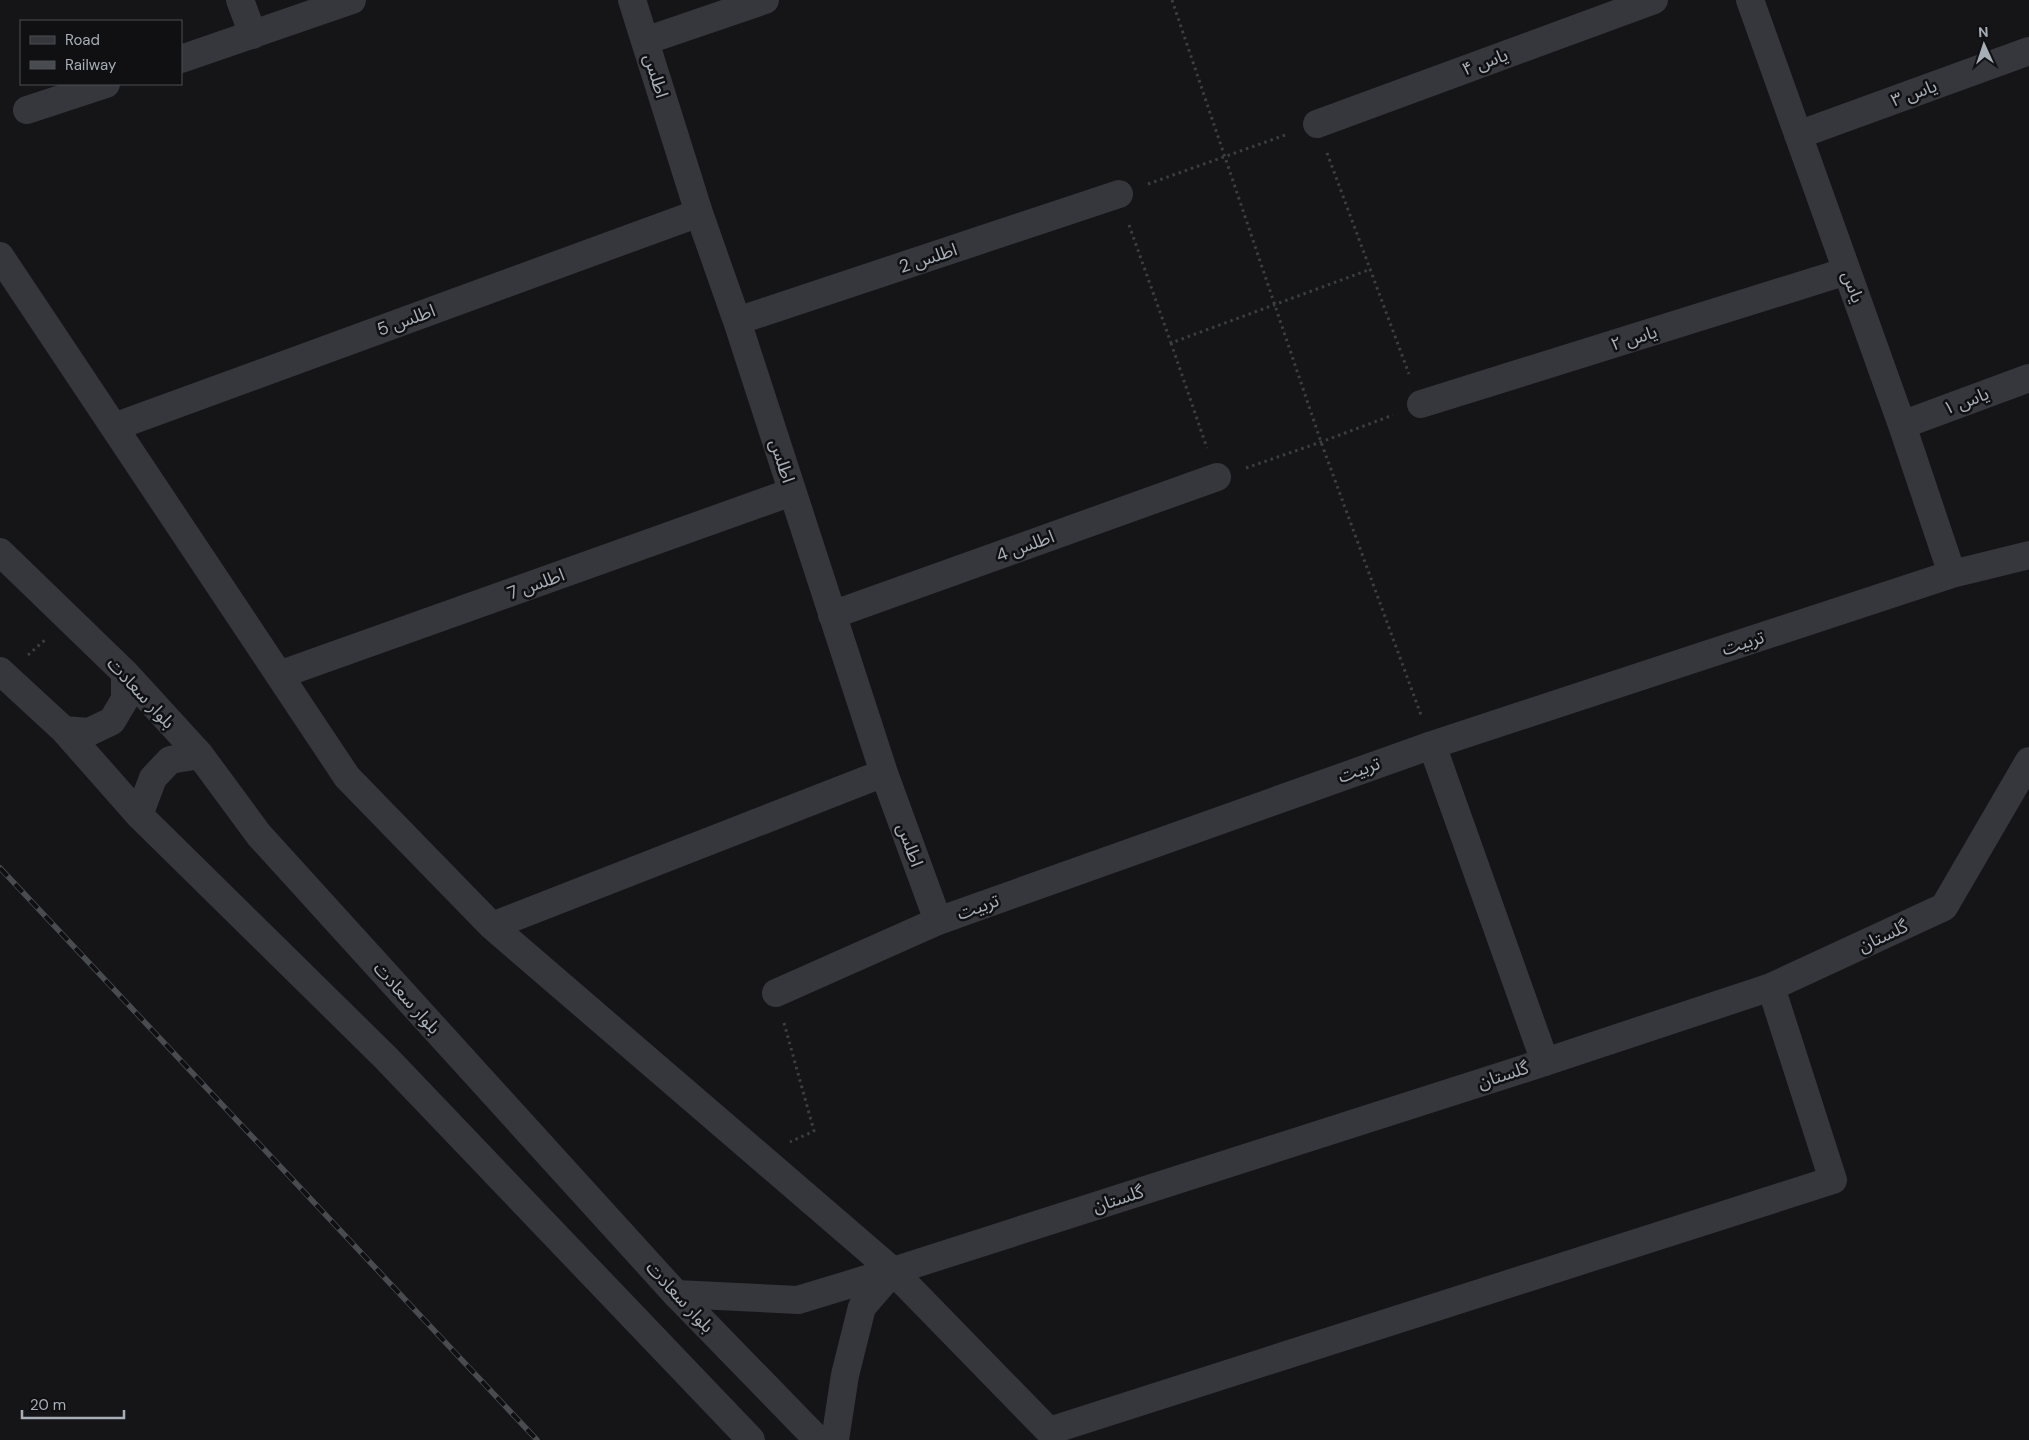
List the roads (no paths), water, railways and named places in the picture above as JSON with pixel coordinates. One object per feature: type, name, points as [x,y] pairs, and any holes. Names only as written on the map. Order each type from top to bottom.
[{"type":"street","points":[[240,0],[253,35]]},
{"type":"street","points":[[182,58],[352,0]]},
{"type":"street","name":"اطلس","points":[[632,0],[699,213],[737,321],[884,773],[938,921]]},
{"type":"street","points":[[645,41],[765,0]]},
{"type":"street","name":"یاس ۴","points":[[1317,124],[1654,0]]},
{"type":"street","name":"یاس","points":[[1750,0],[1902,425],[1952,574]]},
{"type":"street","name":"یاس ۳","points":[[1798,135],[2029,51]]},
{"type":"street","points":[[27,110],[103,85]]},
{"type":"street","name":"اطلس 2","points":[[737,321],[1118,194]]},
{"type":"street","name":"اطلس 5","points":[[114,427],[699,213]]},
{"type":"street","points":[[0,256],[347,777],[492,926],[893,1271],[1049,1431],[1833,1180],[1771,987]]},
{"type":"street","name":"یاس ۲","points":[[1421,404],[1847,271]]},
{"type":"street","name":"یاس ۱","points":[[1902,425],[2029,378]]},
{"type":"street","name":"اطلس 4","points":[[832,615],[1217,477]]},
{"type":"street","name":"اطلس 7","points":[[279,675],[792,492]]},
{"type":"street","name":"بلوار سعادت","points":[[0,552],[125,673],[200,755],[259,835],[676,1294],[818,1440]]},
{"type":"street","name":"تربیت","points":[[776,993],[938,921],[1432,744],[1952,574],[2029,555]]},
{"type":"street","points":[[64,730],[89,732],[112,720],[125,699],[125,673]]},
{"type":"street","points":[[2,674],[64,730],[139,814],[386,1058],[751,1440]]},
{"type":"street","points":[[1432,744],[1545,1062]]},
{"type":"street","points":[[139,814],[153,778],[170,760],[200,755]]},
{"type":"street","name":"گلستان","points":[[676,1294],[798,1300],[1545,1062],[1771,987],[1944,908],[2029,761]]},
{"type":"street","points":[[492,926],[884,773]]},
{"type":"street","points":[[835,1440],[846,1375],[862,1306],[893,1271]]},
{"type":"railway","points":[[0,868],[537,1440]]}]
